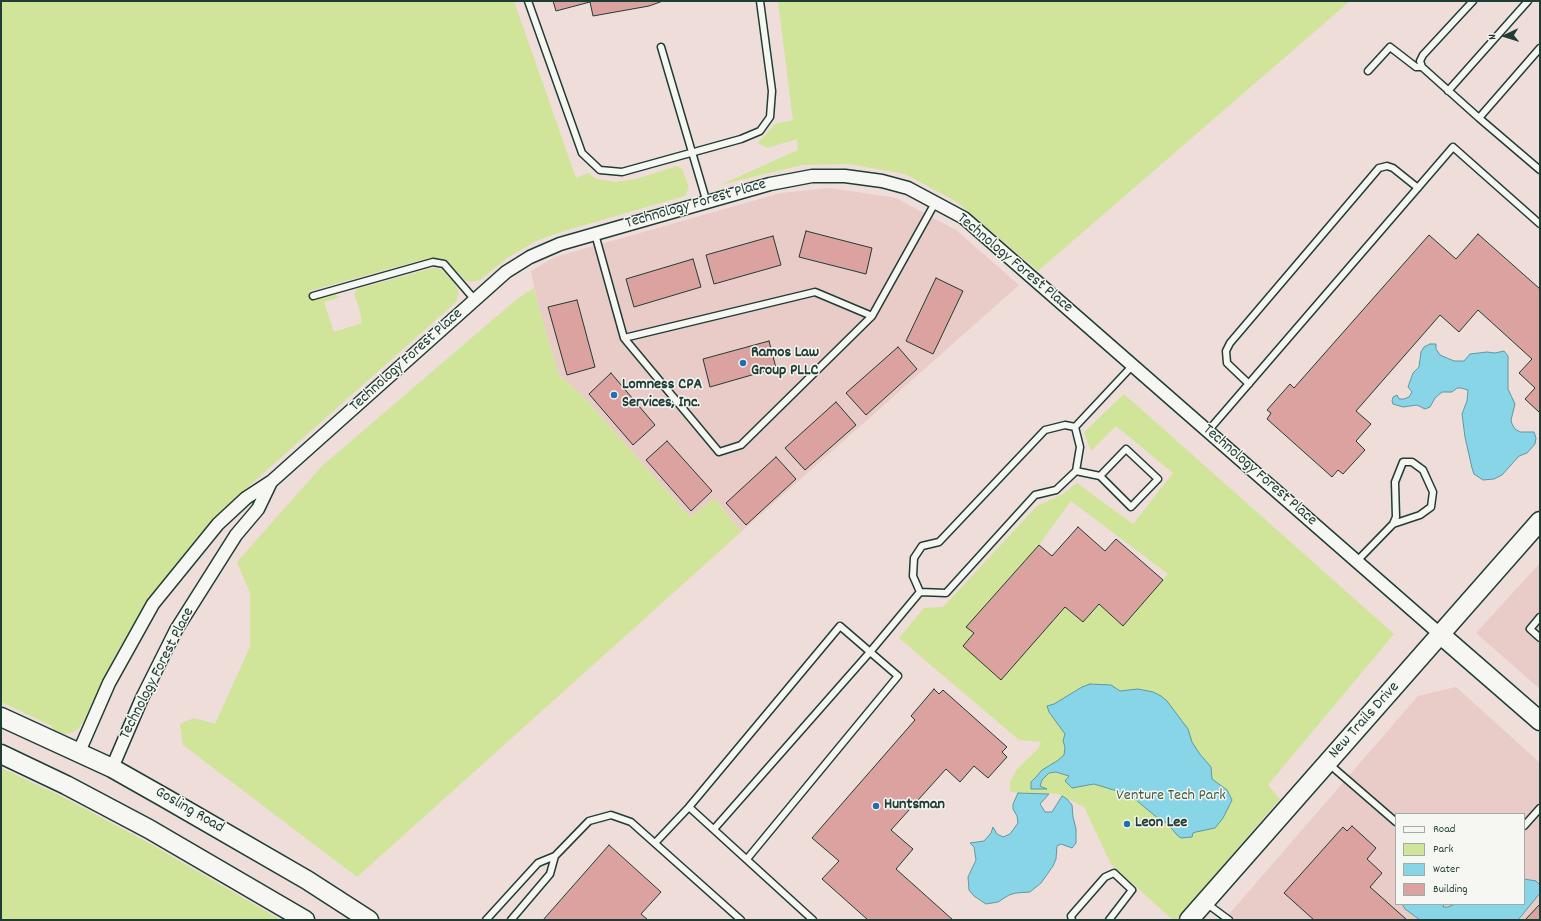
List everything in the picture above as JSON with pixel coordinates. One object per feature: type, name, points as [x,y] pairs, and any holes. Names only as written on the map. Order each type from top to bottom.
[{"type":"main road","name":"New Trails Drive","points":[[1189,920],[1540,521]]},
{"type":"main road","name":"Technology Forest Place","points":[[1441,635],[1540,721]]},
{"type":"main road","name":"Gosling Road","points":[[1,717],[78,754],[112,768],[307,880],[369,920]]},
{"type":"main road","points":[[1,754],[66,785],[149,829],[305,920]]},
{"type":"street","name":"Technology Forest Place","points":[[78,754],[109,683],[153,604],[218,524],[246,498],[272,481],[506,272],[530,257],[560,244],[770,184],[812,176],[845,176],[882,180],[908,188],[964,218],[1441,635]]},
{"type":"street","name":"Technology Forest Place","points":[[112,768],[142,698],[176,630],[236,534],[258,509],[272,481]]},
{"type":"lane","points":[[528,1],[582,153],[600,170],[622,172],[741,139],[760,131],[770,117],[772,90],[760,1]]},
{"type":"lane","points":[[1473,1],[1423,55],[1420,61],[1422,67],[1540,170]]},
{"type":"lane","points":[[1448,90],[1528,1]]},
{"type":"lane","points":[[661,47],[707,203]]},
{"type":"lane","points":[[1368,71],[1390,48],[1416,67],[1422,67]]},
{"type":"lane","points":[[1479,118],[1540,48]]},
{"type":"lane","points":[[1208,431],[1454,147],[1540,224]]},
{"type":"lane","points":[[1249,384],[1227,363],[1226,350],[1230,343],[1380,168],[1386,166],[1393,168],[1418,188]]},
{"type":"lane","points":[[595,234],[624,338],[719,452],[741,445],[872,316],[935,203]]},
{"type":"lane","points":[[313,296],[433,262],[444,264],[475,300]]},
{"type":"lane","points":[[624,338],[815,292],[872,316]]},
{"type":"lane","points":[[1075,427],[1133,365]]},
{"type":"lane","points":[[920,592],[913,576],[914,558],[922,546],[939,542],[1045,430],[1065,425],[1075,427]]},
{"type":"lane","points":[[920,592],[946,593],[1035,495],[1056,490],[1076,470],[1080,446],[1075,427]]},
{"type":"lane","points":[[1076,470],[1100,476],[1131,507],[1158,479],[1126,449],[1100,476]]},
{"type":"lane","points":[[1357,561],[1393,524],[1396,517],[1395,482],[1403,462],[1412,462],[1423,470],[1433,492],[1431,507],[1420,515],[1393,524]]},
{"type":"lane","points":[[714,829],[870,652],[920,592]]},
{"type":"lane","points":[[1540,616],[1530,629],[1540,638]]},
{"type":"lane","points":[[655,843],[689,807],[840,626],[898,676],[747,859]]},
{"type":"lane","points":[[1328,763],[1395,821]]},
{"type":"lane","points":[[689,807],[813,920]]},
{"type":"lane","points":[[1525,825],[1540,808]]},
{"type":"lane","points":[[486,920],[538,863],[555,856],[589,821],[611,816],[631,822],[741,920]]},
{"type":"lane","points":[[511,920],[550,874],[555,856]]},
{"type":"lane","points":[[1072,920],[1071,916],[1105,877],[1114,873],[1132,890],[1109,920]]},
{"type":"lane","points":[[1205,902],[1229,920]]},
{"type":"shaded area","points":[[830,188],[896,198],[956,230],[1019,285],[741,532],[715,498],[690,517],[581,394],[559,375],[538,305],[531,271],[555,257],[781,193]]},
{"type":"shaded area","points":[[1540,563],[1540,689],[1476,633]]},
{"type":"shaded area","points":[[1456,687],[1540,763],[1540,920],[1224,920],[1418,696]]},
{"type":"green space","points":[[1,1],[514,1],[576,178],[588,173],[597,179],[616,182],[636,179],[677,166],[682,169],[689,187],[685,196],[567,230],[536,241],[507,258],[480,280],[472,282],[465,280],[448,262],[440,258],[429,258],[309,291],[312,300],[335,295],[341,297],[324,302],[334,332],[362,323],[359,307],[354,294],[357,289],[433,268],[441,269],[455,284],[459,292],[456,302],[231,502],[189,548],[149,600],[119,648],[83,722],[78,729],[71,733],[64,734],[53,732],[52,726],[1,702]]},
{"type":"green space","points":[[778,1],[1350,1],[1038,271],[957,202],[905,174],[849,164],[802,165],[720,185],[798,150],[797,139],[767,148],[758,143],[775,124],[793,120]]},
{"type":"green space","points":[[534,288],[559,375],[581,394],[690,517],[715,498],[741,532],[357,877],[183,745],[180,724],[194,718],[215,724],[250,647],[250,593],[237,562],[322,466],[517,299]]},
{"type":"green space","name":"Venture Tech Park","points":[[1124,394],[1394,634],[1268,785],[1280,799],[1176,920],[1173,920],[1111,864],[1084,807],[1058,794],[1010,792],[1010,782],[1017,769],[1038,749],[1041,742],[1019,740],[899,638],[924,608],[943,607],[1037,506],[1063,494],[1077,483],[1133,524],[1173,473],[1116,426],[1091,451],[1084,432]],"holes":[[[1071,501],[1168,574],[1123,626],[1099,604],[1083,622],[1065,607],[1001,680],[963,646],[974,633],[967,627],[1039,545]]]},
{"type":"green space","points":[[1,768],[59,795],[147,842],[281,920],[1,920]]},
{"type":"water","points":[[1430,344],[1436,344],[1436,349],[1440,355],[1454,361],[1464,361],[1470,354],[1487,352],[1495,353],[1504,351],[1508,356],[1508,389],[1515,404],[1511,420],[1512,424],[1515,429],[1520,432],[1534,432],[1536,438],[1535,444],[1527,453],[1519,456],[1502,475],[1494,479],[1483,480],[1474,474],[1465,437],[1462,414],[1467,401],[1468,390],[1457,388],[1452,392],[1442,392],[1435,398],[1430,407],[1425,409],[1417,405],[1403,407],[1393,404],[1393,397],[1397,395],[1399,399],[1409,397],[1412,392],[1408,387],[1413,373],[1419,367],[1421,352],[1424,347]]},
{"type":"water","points":[[1090,684],[1111,685],[1120,691],[1138,689],[1153,692],[1167,701],[1188,729],[1192,742],[1199,753],[1211,767],[1212,779],[1227,790],[1232,800],[1223,818],[1215,828],[1193,833],[1192,837],[1181,838],[1167,823],[1160,820],[1130,795],[1094,784],[1072,788],[1065,781],[1069,776],[1056,772],[1049,773],[1042,780],[1040,786],[1047,789],[1031,789],[1031,782],[1042,770],[1064,755],[1065,747],[1063,741],[1065,734],[1049,712],[1047,706],[1054,704],[1082,687]]},
{"type":"water","points":[[1018,793],[1049,794],[1040,804],[1045,812],[1052,812],[1062,796],[1067,799],[1072,805],[1076,829],[1076,843],[1072,848],[1061,844],[1057,846],[1056,859],[1053,866],[1041,883],[1030,892],[1016,893],[1009,895],[998,902],[986,904],[974,896],[969,890],[968,877],[976,860],[974,847],[970,843],[984,841],[991,833],[993,827],[997,834],[1003,837],[1010,834],[1018,823],[1017,816],[1013,809],[1013,804]]},
{"type":"water","points":[[1525,879],[1536,881],[1540,885],[1540,893],[1518,920],[1420,920],[1405,909],[1403,905],[1444,905],[1443,907],[1453,905],[1525,905]]},
{"type":"building","points":[[553,1],[663,1],[649,6],[593,16],[590,2],[556,11]]},
{"type":"building","points":[[806,231],[872,248],[866,274],[799,257]]},
{"type":"building","points":[[1478,234],[1540,289],[1540,413],[1525,399],[1535,388],[1519,373],[1532,359],[1478,310],[1459,332],[1440,315],[1356,411],[1371,424],[1356,441],[1365,450],[1343,474],[1338,470],[1332,477],[1267,419],[1271,413],[1267,410],[1290,384],[1294,388],[1429,235],[1456,259]]},
{"type":"building","points":[[773,236],[781,265],[714,284],[706,255]]},
{"type":"building","points":[[693,259],[701,287],[634,307],[626,279]]},
{"type":"building","points":[[936,278],[963,291],[933,354],[906,341]]},
{"type":"building","points":[[577,300],[595,367],[567,375],[548,307]]},
{"type":"building","points":[[769,341],[776,368],[710,387],[703,359]]},
{"type":"building","points":[[898,347],[917,369],[866,415],[846,393]]},
{"type":"building","points":[[611,373],[655,425],[633,445],[589,394]]},
{"type":"building","points":[[836,402],[856,425],[805,470],[785,448]]},
{"type":"building","points":[[667,441],[712,491],[691,511],[646,460]]},
{"type":"building","points":[[776,457],[796,479],[746,525],[726,503]]},
{"type":"building","points":[[1078,527],[1105,551],[1116,539],[1163,580],[1123,626],[1099,604],[1083,622],[1065,607],[1001,680],[963,646],[974,633],[966,627],[1039,545],[1052,556]]},
{"type":"building","name":"Huntsman","points":[[934,689],[939,694],[943,690],[1007,747],[1002,752],[1007,757],[988,778],[974,766],[960,782],[946,769],[891,830],[913,849],[896,869],[953,920],[868,920],[822,879],[839,861],[812,838],[915,720],[911,716]]},
{"type":"building","points":[[1352,826],[1376,848],[1367,859],[1382,873],[1370,887],[1407,920],[1314,920],[1284,893],[1343,827],[1347,831]]},
{"type":"building","points":[[609,845],[661,892],[641,914],[648,920],[543,920]]},
{"type":"building","points":[[1540,904],[1540,920],[1525,920]]},
{"type":"place","name":"Ramos Law Group PLLC","points":[[743,363]]},
{"type":"place","name":"Lomness CPA Services, Inc.","points":[[614,395]]},
{"type":"place","name":"Huntsman","points":[[876,806]]},
{"type":"place","name":"Leon Lee","points":[[1127,824]]}]
